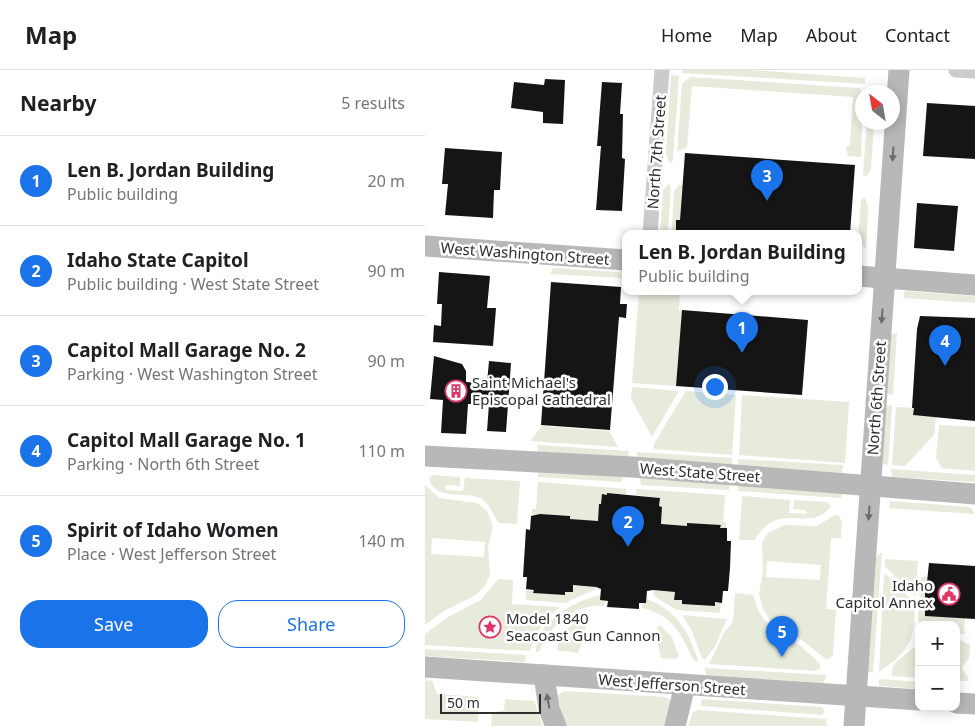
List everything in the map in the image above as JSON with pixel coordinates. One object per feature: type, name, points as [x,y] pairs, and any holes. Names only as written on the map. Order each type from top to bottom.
[{"type":"street","name":"North 7th Street","points":[[650,230],[662,70]]},
{"type":"street","name":"North 6th Street","points":[[854,726],[899,70]]},
{"type":"street","points":[[956,70],[975,71]]},
{"type":"street","name":"West Washington Street","points":[[425,246],[622,260]]},
{"type":"street","points":[[862,276],[975,284]]},
{"type":"street","name":"West State Street","points":[[425,456],[650,469],[975,494]]},
{"type":"street","name":"West Jefferson Street","points":[[425,667],[915,700]]},
{"type":"street","points":[[544,675],[549,709],[556,726]]},
{"type":"street","points":[[675,726],[685,684]]},
{"type":"street","points":[[960,703],[975,704]]},
{"type":"shaded area","points":[[683,70],[751,70],[865,78],[865,84],[682,73]]},
{"type":"shaded area","points":[[671,75],[679,76],[673,160],[670,163],[666,154]]},
{"type":"shaded area","points":[[690,77],[855,88],[855,130],[862,130],[861,157],[848,156],[846,147],[850,145],[853,97],[692,86],[687,147],[677,152],[682,84]]},
{"type":"shaded area","points":[[866,130],[874,130],[871,170],[866,177],[863,174]]},
{"type":"shaded area","points":[[668,184],[671,186],[668,230],[660,230],[663,191]]},
{"type":"shaded area","points":[[679,185],[682,185],[680,220],[676,220],[676,230],[672,228],[674,191]]},
{"type":"shaded area","points":[[865,197],[868,208],[866,249],[862,244],[862,230],[859,230],[861,200]]},
{"type":"shaded area","points":[[553,268],[619,272],[622,278],[550,274]]},
{"type":"shaded area","points":[[905,291],[975,296],[975,303],[903,298]]},
{"type":"shaded area","points":[[639,295],[680,295],[679,310],[682,310],[676,386],[632,383]]},
{"type":"shaded area","points":[[897,333],[893,395],[885,393],[889,335]]},
{"type":"shaded area","points":[[632,387],[679,391],[652,437],[631,399]]},
{"type":"shaded area","points":[[686,391],[736,395],[732,455],[653,449],[655,442]]},
{"type":"shaded area","points":[[742,395],[849,402],[845,463],[739,455]]},
{"type":"shaded area","points":[[892,405],[888,465],[880,463],[884,406]]},
{"type":"shaded area","points":[[896,407],[914,408],[914,415],[936,417],[934,435],[905,466],[892,465]]},
{"type":"shaded area","points":[[939,425],[975,427],[975,471],[942,468],[936,458]]},
{"type":"shaded area","points":[[542,426],[609,431],[618,447],[530,441]]},
{"type":"shaded area","points":[[537,445],[629,451],[628,458],[538,452]]},
{"type":"shaded area","points":[[637,452],[732,458],[732,466],[637,459]]},
{"type":"shaded area","points":[[738,459],[843,465],[842,473],[738,466]]},
{"type":"shaded area","points":[[891,469],[975,475],[975,482],[892,477]]},
{"type":"shaded area","points":[[538,473],[624,476],[621,482],[538,477]]},
{"type":"shaded area","points":[[433,475],[460,477],[460,486],[446,485],[446,490],[463,491],[465,478],[520,481],[517,524],[499,523],[489,506],[480,498],[443,493],[437,490],[429,478]]},
{"type":"shaded area","points":[[640,477],[730,483],[729,490],[641,485]]},
{"type":"shaded area","points":[[538,482],[626,489],[626,494],[602,495],[598,522],[570,519],[570,516],[539,514],[539,517],[532,516],[532,509],[536,509]]},
{"type":"shaded area","points":[[738,484],[790,487],[842,494],[841,498],[738,491]]},
{"type":"shaded area","points":[[425,485],[439,498],[477,503],[487,511],[493,527],[488,547],[490,575],[484,587],[474,596],[444,611],[425,625]],"holes":[[[432,538],[485,542],[484,557],[431,554]]]},
{"type":"shaded area","points":[[636,489],[725,495],[723,522],[726,522],[726,528],[720,528],[720,525],[687,523],[687,526],[661,528],[662,507],[659,506],[660,498],[636,495]]},
{"type":"shaded area","points":[[742,496],[790,500],[789,513],[807,514],[806,510],[793,509],[794,500],[827,502],[831,506],[823,514],[814,518],[784,518],[774,521],[764,528],[755,540],[739,540]]},
{"type":"shaded area","points":[[890,501],[970,507],[975,514],[889,508]]},
{"type":"shaded area","points":[[835,515],[838,515],[842,521],[841,538],[831,538],[826,609],[836,610],[833,655],[827,660],[798,637],[770,620],[763,609],[759,594],[763,571],[762,542],[768,533],[785,525],[817,526]],"holes":[[[767,561],[821,565],[820,580],[766,577]]]},
{"type":"shaded area","points":[[882,552],[873,672],[866,672],[875,558]]},
{"type":"shaded area","points":[[885,559],[918,561],[915,596],[885,566]]},
{"type":"shaded area","points":[[886,574],[914,603],[915,616],[912,636],[904,651],[879,672],[884,576]]},
{"type":"shaded area","points":[[921,577],[927,577],[927,582],[925,582],[925,615],[965,618],[964,632],[966,634],[960,634],[960,621],[919,621]]},
{"type":"shaded area","points":[[498,579],[513,580],[512,604],[559,607],[542,625],[529,651],[425,645],[425,634],[448,617],[481,600]]},
{"type":"shaded area","points":[[573,585],[596,587],[596,589],[565,603],[526,600],[526,589],[534,590],[534,593],[565,595],[565,592],[573,592]]},
{"type":"shaded area","points":[[653,590],[675,592],[674,600],[682,600],[682,604],[714,606],[715,603],[721,603],[720,613],[677,610],[654,596]]},
{"type":"shaded area","points":[[735,593],[753,595],[759,612],[769,626],[801,646],[820,664],[820,669],[816,671],[709,664],[725,631],[733,622]]},
{"type":"shaded area","points":[[601,595],[601,600],[605,601],[604,606],[593,606],[573,612],[557,625],[544,641],[540,651],[536,652],[537,641],[542,631],[558,614],[580,602]]},
{"type":"shaded area","points":[[646,599],[666,609],[680,623],[690,640],[698,660],[697,662],[693,659],[679,633],[668,620],[661,615],[642,608],[642,603],[646,603]]},
{"type":"shaded area","points":[[682,615],[727,619],[715,646],[705,660],[702,658],[691,629]]},
{"type":"shaded area","points":[[584,619],[586,621],[585,634],[578,653],[557,650],[562,635],[574,624]]},
{"type":"shaded area","points":[[658,626],[661,626],[671,636],[679,656],[676,659],[661,658],[656,636]]},
{"type":"shaded area","points":[[960,640],[970,645],[969,658],[962,667],[968,677],[968,681],[960,681]]},
{"type":"shaded area","points":[[915,646],[915,678],[891,676],[894,664]]},
{"type":"shaded area","points":[[425,649],[526,655],[525,662],[425,656]]},
{"type":"shaded area","points":[[705,668],[827,675],[823,683],[706,675]]},
{"type":"shaded area","points":[[425,677],[428,681],[432,680],[437,694],[479,697],[478,722],[426,719],[425,723]]},
{"type":"shaded area","points":[[879,679],[915,682],[915,689],[879,686]]},
{"type":"shaded area","points":[[565,691],[666,697],[671,701],[669,726],[562,726],[556,696]]},
{"type":"shaded area","points":[[505,699],[534,701],[543,726],[491,726],[492,713],[504,710]]},
{"type":"shaded area","points":[[701,699],[821,707],[824,710],[823,715],[701,706]]},
{"type":"shaded area","points":[[698,710],[826,719],[827,726],[688,726],[693,712]]},
{"type":"building","points":[[545,79],[565,80],[563,124],[543,123],[543,112],[511,108],[514,82],[544,85]]},
{"type":"building","points":[[602,82],[622,83],[620,114],[623,114],[622,158],[625,159],[622,211],[596,210],[601,146],[597,146]]},
{"type":"building","points":[[927,103],[975,106],[975,159],[923,156]]},
{"type":"building","points":[[445,148],[502,152],[500,190],[494,190],[493,218],[445,215],[448,184],[442,184]]},
{"type":"building","points":[[685,153],[855,165],[850,230],[676,230],[676,220],[680,220]]},
{"type":"building","points":[[917,203],[958,206],[954,251],[914,248]]},
{"type":"building","points":[[439,272],[490,276],[487,308],[496,308],[493,346],[433,342],[434,325],[441,326],[442,304],[437,304]]},
{"type":"building","points":[[551,282],[621,287],[620,304],[627,304],[626,318],[619,317],[610,430],[541,425]]},
{"type":"building","points":[[682,310],[808,320],[802,395],[676,386]]},
{"type":"building","points":[[920,316],[975,318],[975,421],[913,415],[917,329]]},
{"type":"building","points":[[434,356],[462,364],[466,371],[466,382],[487,383],[489,361],[511,363],[506,432],[487,431],[489,404],[468,404],[466,434],[441,433],[443,400],[430,399]]},
{"type":"building","points":[[607,493],[660,498],[659,506],[662,507],[661,524],[687,526],[687,523],[721,525],[720,528],[727,528],[727,541],[731,541],[730,568],[728,591],[723,591],[722,603],[715,602],[715,606],[682,604],[682,600],[674,600],[675,592],[653,590],[647,591],[646,603],[639,603],[639,609],[607,607],[608,601],[600,600],[601,589],[596,587],[573,585],[573,592],[565,592],[565,595],[533,593],[534,590],[526,589],[527,577],[523,577],[526,529],[530,530],[531,516],[540,514],[570,516],[570,519],[598,521],[599,504],[601,504],[602,494],[607,495]]},
{"type":"building","name":"Idaho Capitol Annex","points":[[929,563],[975,566],[975,619],[925,616],[925,582],[927,582]]},
{"type":"place","name":"Capitol Mall Garage No. 2","points":[[767,201]]},
{"type":"place","name":"Len B. Jordan Building","points":[[742,353]]},
{"type":"place","name":"Capitol Mall Garage No. 1","points":[[945,366]]},
{"type":"place","name":"Saint Michael's Episcopal Cathedral","points":[[456,391]]},
{"type":"place","name":"Idaho State Capitol","points":[[628,547]]},
{"type":"place","name":"Idaho Capitol Annex","points":[[949,594]]},
{"type":"place","name":"Model 1840 Seacoast Gun Cannon","points":[[490,627]]},
{"type":"place","name":"Spirit of Idaho Women","points":[[782,657]]}]
